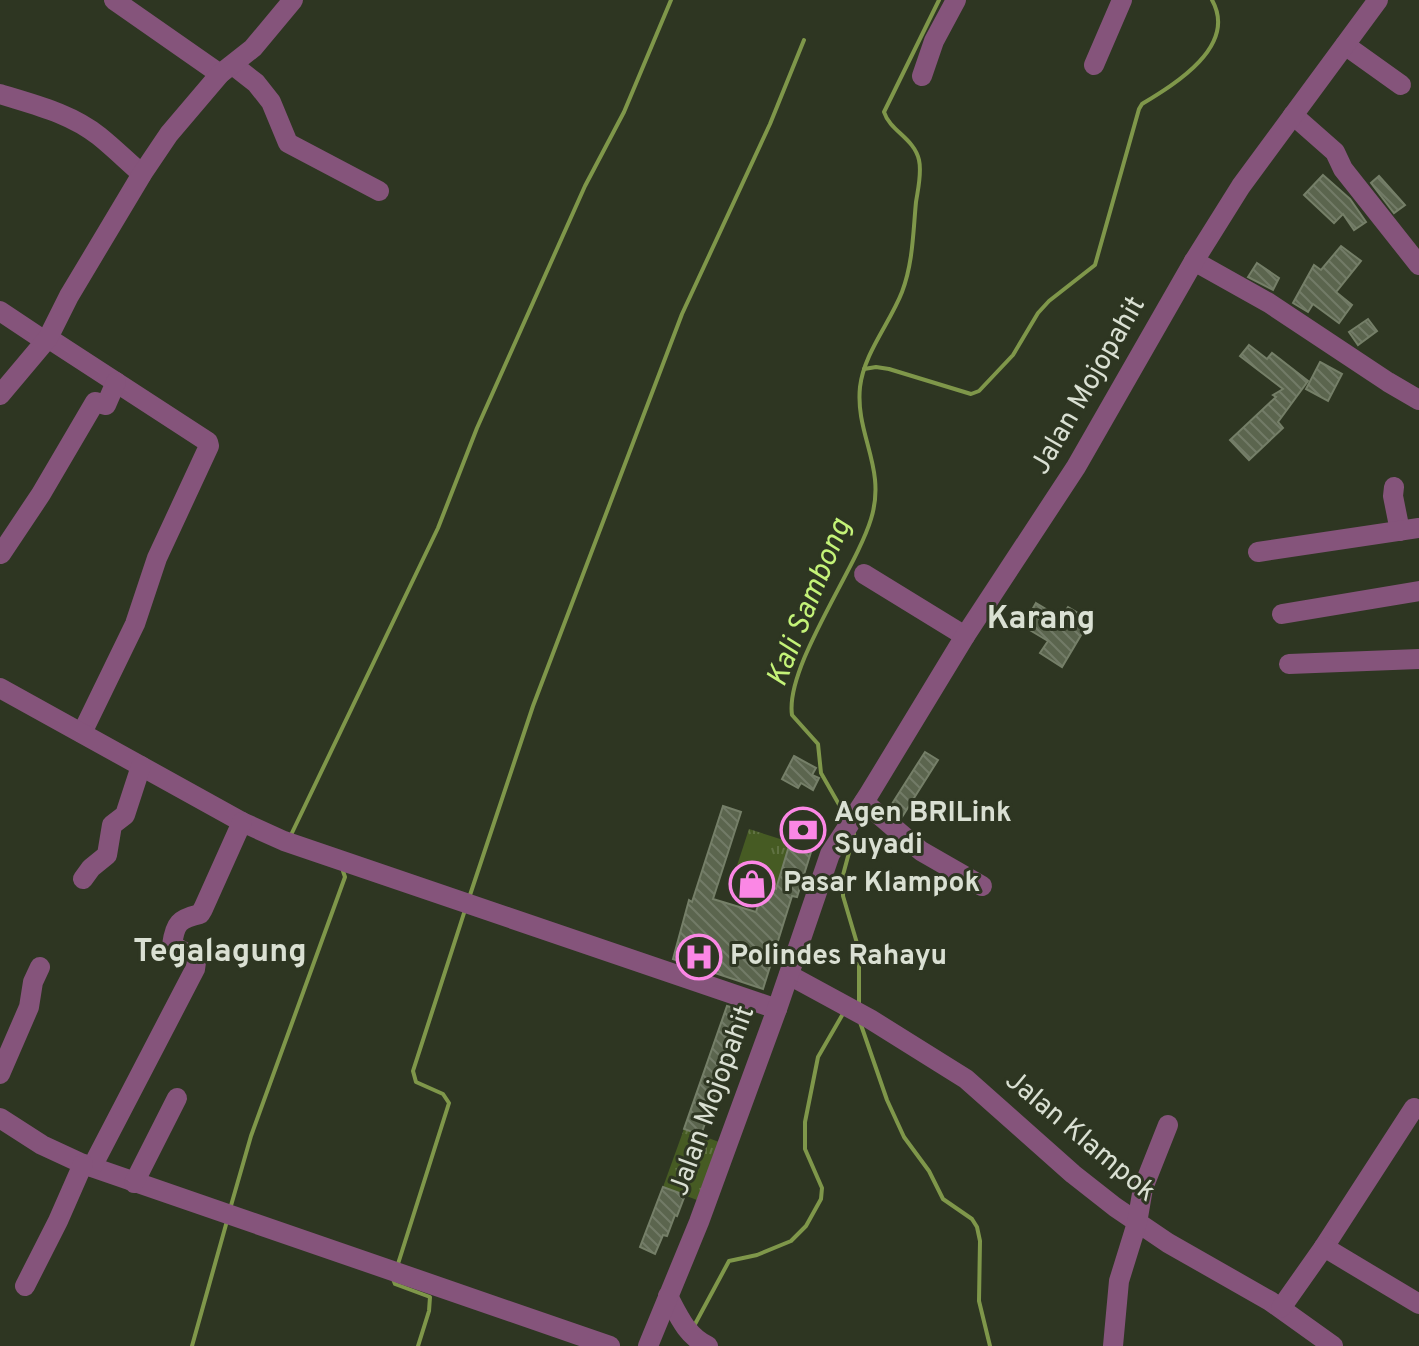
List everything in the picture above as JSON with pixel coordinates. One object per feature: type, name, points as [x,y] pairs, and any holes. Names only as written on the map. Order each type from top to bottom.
[{"type":"street","points":[[114,0],[226,69],[256,83],[271,102],[288,143],[379,191]]},
{"type":"street","points":[[0,395],[46,340],[69,296],[169,134],[226,69],[253,48],[293,0]]},
{"type":"street","points":[[922,76],[934,41],[956,0]]},
{"type":"street","points":[[1094,65],[1122,0]]},
{"type":"street","name":"Jalan Mojopahit","points":[[648,1346],[699,1222],[827,861],[844,829],[1076,467],[1194,261],[1241,186],[1378,0]]},
{"type":"street","points":[[1345,45],[1401,85]]},
{"type":"street","points":[[0,94],[36,104],[76,121],[99,136],[142,174]]},
{"type":"street","points":[[1293,115],[1335,152],[1343,169],[1419,265]]},
{"type":"street","points":[[1194,261],[1269,303],[1419,400]]},
{"type":"street","points":[[0,311],[116,382],[208,442],[209,446],[157,558],[135,624],[82,733]]},
{"type":"street","points":[[1,554],[41,494],[95,402],[106,405],[116,382]]},
{"type":"street","points":[[1258,552],[1409,530],[1393,496],[1394,487]]},
{"type":"street","points":[[864,574],[965,636]]},
{"type":"street","points":[[1282,614],[1419,591]]},
{"type":"street","points":[[1289,664],[1419,659]]},
{"type":"street","points":[[0,688],[242,822],[291,844],[777,1009]]},
{"type":"street","points":[[83,879],[108,853],[112,825],[126,812],[141,766]]},
{"type":"street","points":[[861,805],[921,851],[982,886]]},
{"type":"street","points":[[25,1286],[195,969],[196,962],[191,956],[172,945],[179,923],[185,917],[200,914],[242,822]]},
{"type":"street","points":[[0,1074],[29,1007],[32,987],[40,967]]},
{"type":"street","name":"Jalan Klampok","points":[[789,975],[870,1019],[966,1079],[1073,1174],[1137,1223],[1281,1308],[1333,1346]]},
{"type":"street","points":[[134,1183],[177,1098]]},
{"type":"street","points":[[1281,1308],[1414,1108]]},
{"type":"street","points":[[0,1118],[42,1145],[87,1166],[610,1346]]},
{"type":"street","points":[[1113,1346],[1119,1281],[1137,1223],[1143,1188],[1168,1125]]},
{"type":"street","points":[[1324,1247],[1419,1304]]},
{"type":"street","points":[[668,1296],[696,1337]]},
{"type":"green space","points":[[749,829],[799,845],[781,900],[731,884]]},
{"type":"green space","points":[[684,1129],[719,1142],[697,1200],[663,1187]]},
{"type":"building","points":[[1323,175],[1350,199],[1366,222],[1354,230],[1343,214],[1334,223],[1304,195]]},
{"type":"building","points":[[1379,176],[1405,205],[1394,213],[1371,183]]},
{"type":"building","points":[[1341,246],[1361,261],[1336,292],[1352,305],[1339,323],[1313,304],[1308,312],[1293,303],[1314,265],[1321,270]]},
{"type":"building","points":[[1257,263],[1279,278],[1273,290],[1248,277]]},
{"type":"building","points":[[1368,319],[1377,331],[1358,345],[1349,332]]},
{"type":"building","points":[[1249,345],[1267,359],[1272,353],[1308,381],[1278,422],[1283,428],[1249,460],[1230,440],[1276,397],[1273,395],[1283,389],[1240,356]]},
{"type":"building","points":[[1320,362],[1342,374],[1328,401],[1306,389]]},
{"type":"building","points":[[1036,603],[1061,618],[1068,607],[1090,620],[1062,667],[1040,653],[1048,641],[1023,626]]},
{"type":"building","points":[[925,752],[938,760],[902,817],[890,807]]},
{"type":"building","points":[[794,756],[816,768],[812,775],[819,778],[813,790],[801,783],[798,788],[782,779]]},
{"type":"building","points":[[723,806],[741,812],[713,899],[756,912],[761,895],[768,897],[771,887],[776,889],[789,846],[811,852],[797,897],[792,896],[763,989],[673,959],[689,900],[692,902]]},
{"type":"building","points":[[727,1006],[744,1011],[701,1135],[684,1129]]},
{"type":"building","points":[[663,1187],[685,1195],[667,1236],[663,1235],[655,1254],[640,1247]]},
{"type":"waterway","points":[[290,837],[438,528],[477,428],[585,186],[624,112],[671,0]]},
{"type":"waterway","name":"Kali Sambong","points":[[845,815],[821,773],[818,744],[792,715],[793,695],[810,645],[863,540],[875,501],[873,467],[862,421],[860,387],[872,350],[906,281],[920,170],[916,152],[884,112],[939,0]]},
{"type":"waterway","points":[[864,369],[889,369],[971,394],[979,391],[1013,355],[1038,313],[1095,265],[1139,109],[1186,74],[1210,48],[1217,33],[1218,17],[1212,0]]},
{"type":"waterway","points":[[469,898],[533,706],[682,314],[770,124],[804,40]]},
{"type":"waterway","name":"Kali Sambong","points":[[854,834],[843,875],[843,896],[859,950],[859,1005]]},
{"type":"waterway","points":[[230,1209],[251,1136],[345,877],[343,871]]},
{"type":"waterway","points":[[397,1267],[449,1103],[443,1094],[416,1082],[413,1071],[465,910]]},
{"type":"waterway","points":[[694,1326],[729,1261],[757,1255],[791,1241],[806,1226],[821,1199],[822,1188],[805,1149],[805,1122],[818,1057],[844,1012]]},
{"type":"waterway","name":"Kali Sambong","points":[[860,1022],[887,1100],[904,1137],[929,1171],[943,1199],[972,1219],[977,1227],[980,1241],[979,1301],[990,1346]]},
{"type":"waterway","points":[[192,1346],[227,1221]]},
{"type":"waterway","points":[[393,1279],[395,1284],[430,1297],[418,1346]]},
{"type":"place","name":"Agen BRILink Suyadi","points":[[803,830]]},
{"type":"place","name":"Pasar Klampok","points":[[752,884]]},
{"type":"place","name":"Polindes Rahayu","points":[[699,957]]},
{"type":"district","name":"Karang","points":[[1041,620]]},
{"type":"district","name":"Tegalagung","points":[[220,953]]}]
